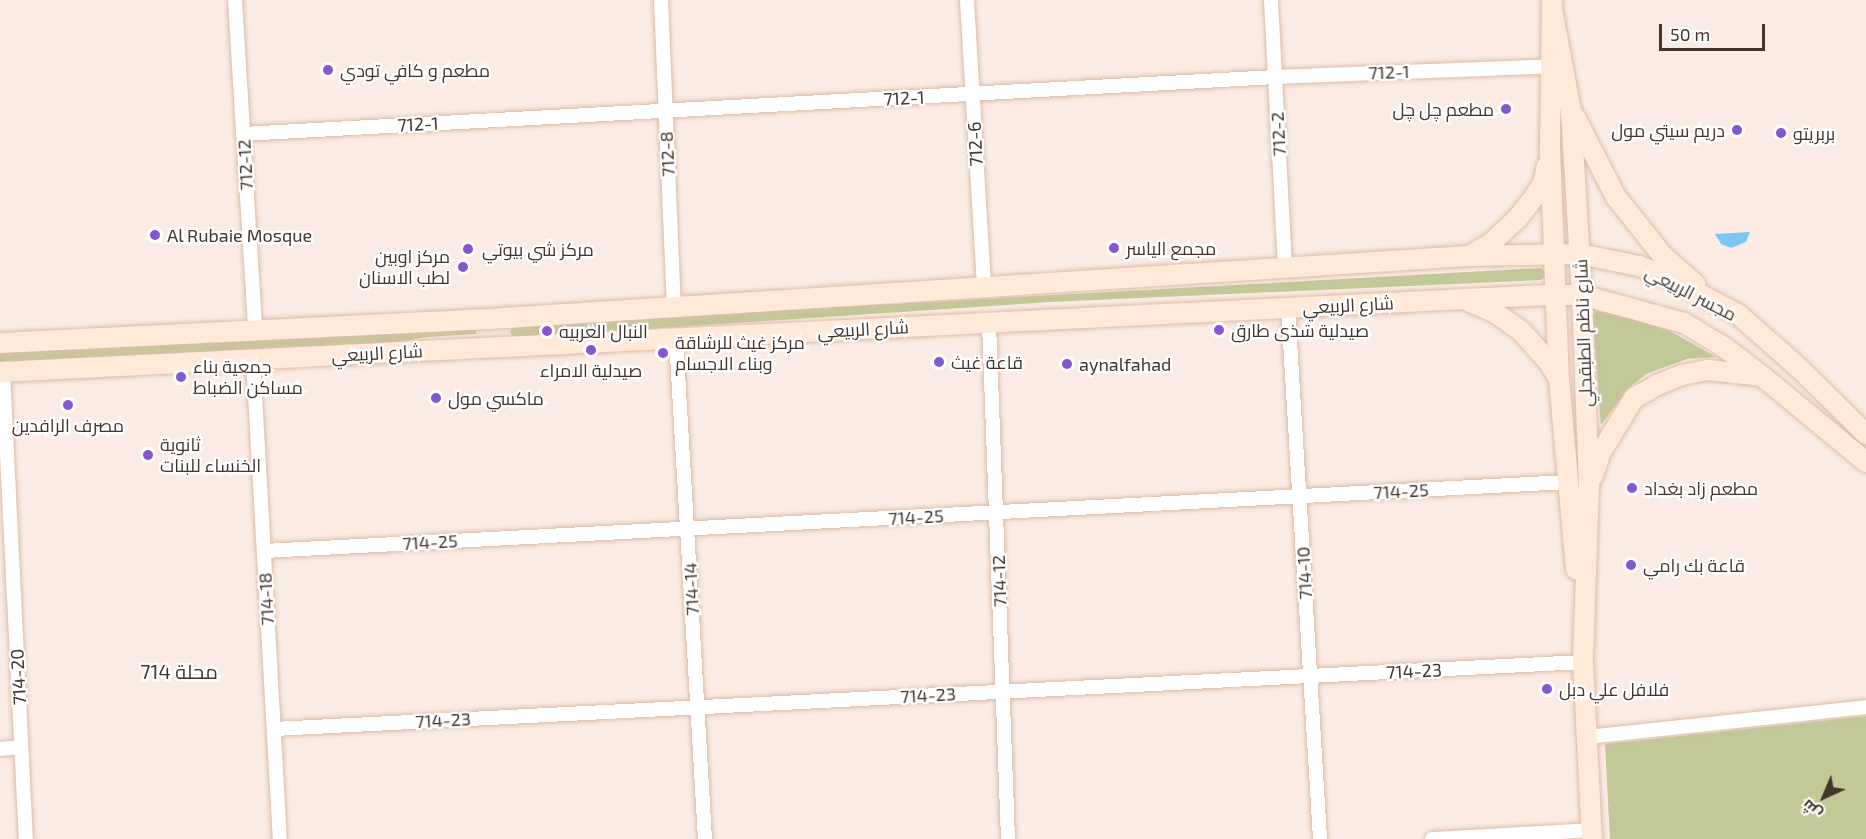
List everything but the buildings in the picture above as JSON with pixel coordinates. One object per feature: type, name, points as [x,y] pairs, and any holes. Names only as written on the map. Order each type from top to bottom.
[{"type":"street","name":"712-12","points":[[235,0],[255,331]]},
{"type":"street","name":"712-8","points":[[661,0],[674,307]]},
{"type":"street","name":"712-6","points":[[967,0],[984,287]]},
{"type":"street","name":"712-2","points":[[1271,0],[1285,268]]},
{"type":"street","name":"شارع ناظم الطبقجلي","points":[[1552,7],[1557,65],[1550,149],[1559,379],[1583,658],[1592,834]]},
{"type":"street","name":"712-1","points":[[243,134],[1275,77],[1557,65]]},
{"type":"street","name":"شارع ناظم الطبقجلي","points":[[1557,65],[1571,111],[1582,295],[1589,487],[1583,658]]},
{"type":"street","points":[[1571,111],[1616,197],[1639,228],[1691,281],[1739,315]]},
{"type":"street","points":[[1468,256],[1490,244],[1535,196],[1543,183],[1550,149]]},
{"type":"street","name":"شارع الربيعي","points":[[0,343],[489,319],[1468,256],[1580,254]]},
{"type":"street","name":"مجسر الربيعي","points":[[1580,254],[1639,266],[1673,280],[1739,315],[1799,368],[1866,434]]},
{"type":"street","name":"شارع الربيعي","points":[[1,372],[1556,294],[1582,295]]},
{"type":"street","name":"مجسر الربيعي","points":[[1582,295],[1684,322],[1724,347],[1762,376],[1866,462]]},
{"type":"street","points":[[1463,299],[1486,307],[1521,331],[1548,360],[1559,379]]},
{"type":"street","name":"714-10","points":[[1288,308],[1320,839]]},
{"type":"street","points":[[489,319],[490,348]]},
{"type":"street","name":"714-12","points":[[989,323],[1008,839]]},
{"type":"street","name":"714-14","points":[[676,338],[705,839]]},
{"type":"street","name":"714-18","points":[[253,359],[280,839]]},
{"type":"street","points":[[1589,487],[1601,452],[1634,398],[1673,378],[1708,370],[1762,376]]},
{"type":"street","name":"714-20","points":[[1,372],[6,558],[26,839]]},
{"type":"street","name":"714-25","points":[[264,551],[1568,482]]},
{"type":"street","name":"714-23","points":[[274,729],[1310,676],[1583,658]]},
{"type":"street","points":[[1587,737],[1866,707]]},
{"type":"street","points":[[0,748],[21,747]]},
{"type":"street","points":[[1432,839],[1592,834]]},
{"type":"green space","points":[[1541,268],[1546,272],[1546,276],[1541,280],[1051,302],[514,338],[510,332],[513,325]]},
{"type":"green space","points":[[1592,310],[1625,316],[1670,331],[1716,357],[1687,359],[1646,374],[1629,388],[1601,425]]},
{"type":"green space","points":[[477,328],[476,334],[427,337],[362,348],[0,365],[0,352]]},
{"type":"green space","points":[[1866,716],[1866,839],[1610,839],[1605,744]]},
{"type":"water","points":[[1750,232],[1746,242],[1731,248],[1721,244],[1715,234]]},
{"type":"place","name":"مطعم و كافي تودي","points":[[328,70]]},
{"type":"place","name":"مطعم چل چل","points":[[1506,109]]},
{"type":"place","name":"دريم سيتي مول","points":[[1737,130]]},
{"type":"place","name":"بربريتو","points":[[1781,133]]},
{"type":"place","name":"Al Rubaie Mosque","points":[[155,235]]},
{"type":"place","name":"مجمع الياسر","points":[[1114,248]]},
{"type":"place","name":"مركز شي بيوتي","points":[[468,249]]},
{"type":"place","name":"مركز اوبين لطب الاسنان","points":[[463,267]]},
{"type":"place","name":"صيدلية شذى طارق","points":[[1219,330]]},
{"type":"place","name":"النبال العربيه","points":[[547,331]]},
{"type":"place","name":"صيدلية الامراء","points":[[591,350]]},
{"type":"place","name":"مركز غيث للرشاقة وبناء الاجسام","points":[[663,353]]},
{"type":"place","name":"قاعة غيث","points":[[939,362]]},
{"type":"place","name":"aynalfahad","points":[[1067,364]]},
{"type":"place","name":"جمعية بناء مساكن الضباط","points":[[181,377]]},
{"type":"place","name":"ماكسي مول","points":[[436,398]]},
{"type":"place","name":"مصرف الرافدين","points":[[68,405]]},
{"type":"place","name":"ثانوية الخنساء للبنات","points":[[148,455]]},
{"type":"place","name":"مطعم زاد بغداد","points":[[1632,488]]},
{"type":"place","name":"قاعة بك رامي","points":[[1631,565]]},
{"type":"place","name":"فلافل علي دبل","points":[[1547,689]]},
{"type":"district","name":"محلة 714","points":[[179,671]]}]
